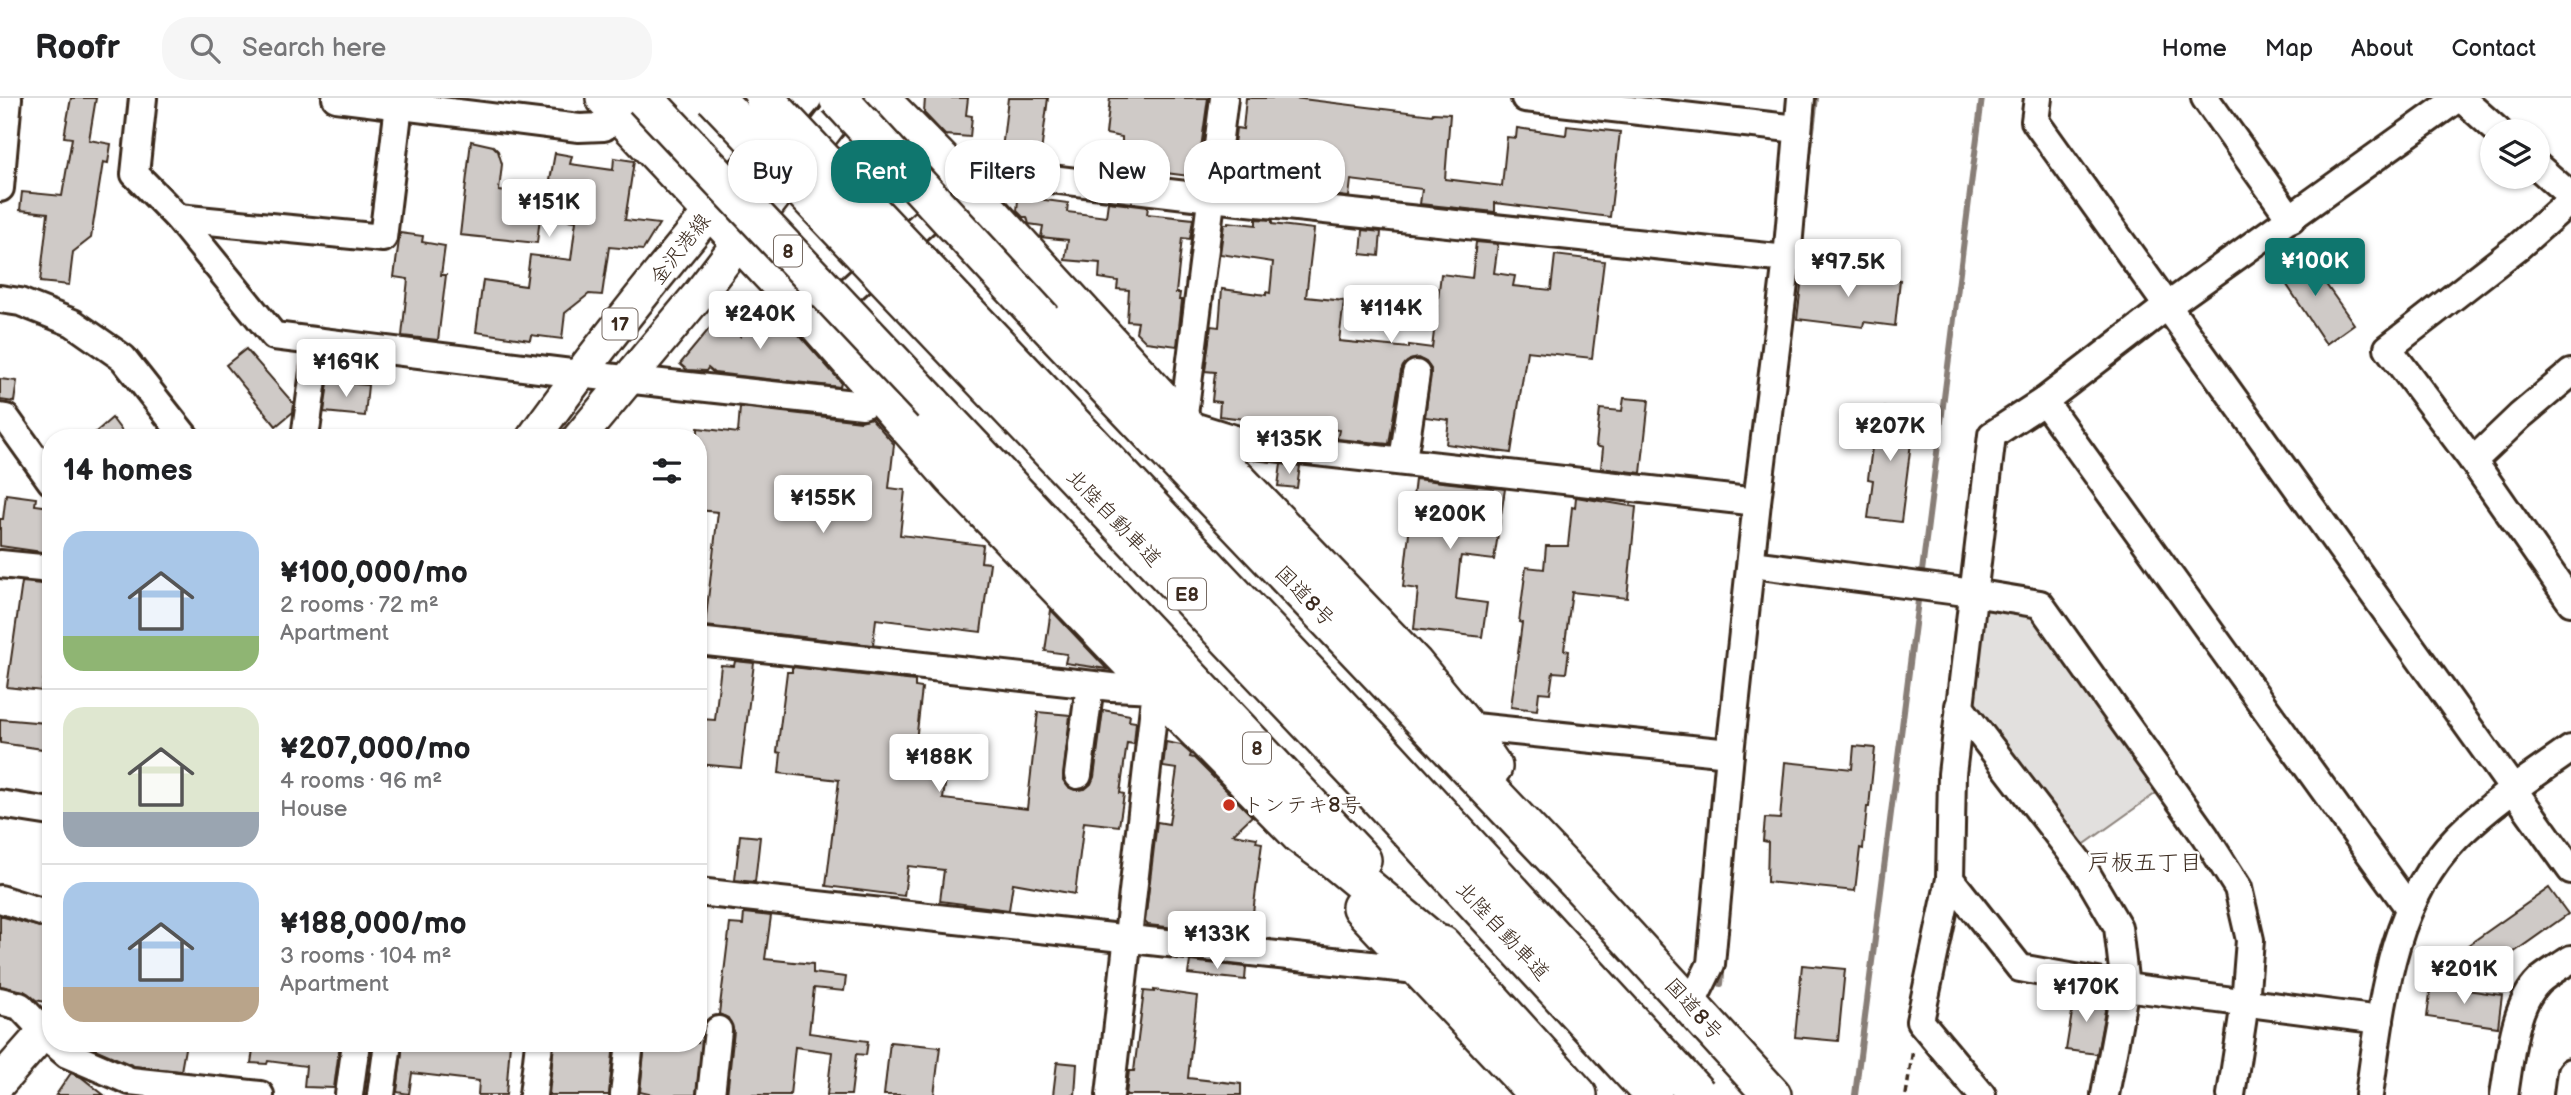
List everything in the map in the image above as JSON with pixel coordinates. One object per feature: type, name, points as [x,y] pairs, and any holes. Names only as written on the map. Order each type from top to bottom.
[{"type":"highway","name":"北陸自動車道","points":[[715,98],[1355,772],[1653,1095]]},
{"type":"highway","name":"北陸自動車道","points":[[764,98],[1372,740],[1698,1095]]},
{"type":"highway","name":"国道8号","points":[[838,98],[1044,320],[1692,1005],[1772,1095]]},
{"type":"highway","points":[[879,98],[945,165]]},
{"type":"highway","points":[[623,103],[709,211],[816,322],[953,478],[1156,690],[1300,835],[1458,962]]},
{"type":"highway","name":"8","points":[[623,103],[932,404],[1458,962],[1578,1095]]},
{"type":"highway","points":[[981,203],[1183,424],[1414,664],[1491,762],[1522,824]]},
{"type":"highway","points":[[1300,835],[1321,866],[1538,1095]]},
{"type":"main road","name":"金沢港線","points":[[539,429],[579,374],[709,211],[805,98]]},
{"type":"main road","name":"金沢港線","points":[[586,429],[740,242],[850,98]]},
{"type":"main road","points":[[0,1082],[42,1046]]},
{"type":"main road","points":[[10,1095],[42,1052]]},
{"type":"street","points":[[0,188],[8,98]]},
{"type":"street","points":[[143,98],[135,174],[178,218],[274,336],[579,374],[863,405],[879,395]]},
{"type":"street","points":[[336,98],[579,128],[604,127],[623,103]]},
{"type":"street","points":[[1219,140],[1224,98]]},
{"type":"street","points":[[1525,98],[1798,128]]},
{"type":"street","points":[[1692,1005],[1711,964],[1730,753],[1787,259],[1801,98]]},
{"type":"street","points":[[2205,98],[2291,219]]},
{"type":"street","points":[[1982,1095],[1920,1021],[1950,879],[1952,774],[1959,706],[1962,591],[1992,435],[2044,401],[2166,307],[2460,98],[2484,119]]},
{"type":"street","points":[[178,218],[383,238],[399,104]]},
{"type":"street","points":[[2037,109],[2166,307],[2571,870]]},
{"type":"street","points":[[2550,178],[2571,198],[2519,246],[2388,348],[2473,461],[2562,568],[2571,602]]},
{"type":"street","points":[[1060,180],[1184,195]]},
{"type":"street","points":[[816,322],[945,203]]},
{"type":"street","points":[[1210,203],[1183,424],[1254,444],[1758,502]]},
{"type":"street","points":[[1258,203],[1787,259]]},
{"type":"street","points":[[0,299],[20,302],[73,323],[123,358],[179,429]]},
{"type":"street","points":[[307,429],[318,342]]},
{"type":"street","points":[[2473,461],[2571,373]]},
{"type":"street","points":[[1403,460],[1416,374]]},
{"type":"street","points":[[2044,401],[2409,908]]},
{"type":"street","points":[[0,417],[6,418],[42,468]]},
{"type":"street","points":[[0,564],[42,568]]},
{"type":"street","points":[[1752,564],[1962,591],[2040,604],[2205,836],[2238,888],[2250,940],[2245,1003],[2231,1095]]},
{"type":"street","points":[[707,642],[1156,690],[1110,1095]]},
{"type":"street","points":[[1078,775],[1090,685]]},
{"type":"street","points":[[1959,706],[2084,869],[2118,927],[2125,987],[2105,1095]]},
{"type":"street","points":[[1465,726],[1730,753]]},
{"type":"street","points":[[2369,1095],[2380,1020],[2397,940],[2409,908],[2431,868],[2457,838],[2514,789],[2571,749]]},
{"type":"street","points":[[0,804],[42,811]]},
{"type":"street","points":[[1950,879],[2020,968],[2125,987],[2380,1020]]},
{"type":"street","points":[[707,893],[1406,969],[1414,963]]},
{"type":"street","points":[[0,899],[42,912]]},
{"type":"street","points":[[2504,1095],[2515,1031],[2524,1006],[2538,982],[2571,959]]},
{"type":"street","points":[[0,1001],[20,1006],[42,1028]]},
{"type":"street","points":[[711,1095],[718,1030]]},
{"type":"street","points":[[65,1052],[130,1081],[260,1095]]},
{"type":"street","points":[[349,1095],[355,1052]]},
{"type":"street","points":[[382,1095],[387,1052]]},
{"type":"street","points":[[533,1095],[538,1052]]},
{"type":"street","points":[[624,1095],[629,1052]]},
{"type":"street","points":[[2568,1095],[2571,1072]]},
{"type":"street","points":[[0,1087],[10,1095]]},
{"type":"path","points":[[1906,1095],[1911,1054],[1920,1021]]},
{"type":"shaded area","points":[[1988,608],[2032,613],[2159,791],[2079,848],[1969,695],[1978,614]]},
{"type":"building","points":[[71,98],[96,98],[89,140],[111,144],[108,163],[103,162],[91,238],[73,252],[69,285],[40,282],[48,213],[20,210],[22,192],[62,196],[72,138],[64,137]]},
{"type":"building","points":[[925,98],[968,98],[966,115],[972,116],[970,137],[945,135],[924,113]]},
{"type":"building","points":[[1008,98],[1048,98],[1043,140],[1003,140]]},
{"type":"building","points":[[1110,98],[1208,98],[1202,140],[1184,140],[1184,175],[1170,174],[1170,140],[1122,140],[1122,137],[1106,134]]},
{"type":"building","points":[[1246,98],[1294,98],[1432,115],[1450,114],[1445,179],[1502,186],[1507,137],[1516,138],[1517,128],[1566,135],[1567,126],[1620,132],[1610,217],[1495,203],[1495,212],[1420,204],[1422,189],[1351,180],[1349,197],[1345,197],[1345,140],[1234,140],[1236,128],[1243,129]]},
{"type":"building","points":[[471,141],[493,146],[498,151],[502,164],[499,191],[545,196],[555,153],[572,156],[570,164],[613,170],[614,158],[634,161],[625,220],[659,224],[643,250],[609,247],[602,295],[589,294],[565,313],[562,339],[531,335],[530,340],[476,332],[483,280],[526,286],[530,255],[571,260],[576,221],[540,217],[537,243],[460,235]]},
{"type":"building","points":[[1060,202],[1068,203],[1067,212],[1106,217],[1108,203],[1116,203],[1148,207],[1147,214],[1193,219],[1190,239],[1182,238],[1176,293],[1180,293],[1179,300],[1182,300],[1177,346],[1146,342],[1136,332],[1138,322],[1127,321],[1129,290],[1117,289],[1118,281],[1099,278],[1100,263],[1065,260],[1068,240],[1041,237],[1043,226],[1029,224],[1027,217],[1017,211],[1018,203]]},
{"type":"building","points":[[1256,219],[1272,220],[1272,224],[1314,229],[1306,297],[1344,301],[1339,341],[1432,348],[1441,274],[1472,278],[1476,242],[1498,244],[1494,273],[1515,276],[1513,286],[1551,290],[1555,255],[1604,261],[1592,358],[1527,351],[1511,453],[1446,444],[1449,420],[1425,417],[1431,369],[1426,362],[1418,358],[1410,360],[1401,371],[1389,444],[1337,439],[1339,430],[1219,416],[1220,402],[1212,401],[1215,372],[1205,371],[1211,326],[1219,327],[1222,289],[1266,295],[1266,292],[1270,293],[1273,262],[1220,254],[1224,224],[1228,222],[1256,225]]},
{"type":"building","points":[[1363,230],[1381,232],[1379,256],[1361,254]]},
{"type":"building","points":[[400,233],[423,236],[422,242],[445,246],[441,275],[446,275],[438,340],[402,336],[408,279],[394,277]]},
{"type":"building","points":[[2303,252],[2354,324],[2326,344],[2277,270]]},
{"type":"building","points":[[1803,269],[1900,280],[1895,326],[1864,322],[1863,327],[1797,319]]},
{"type":"building","points":[[744,305],[772,308],[841,382],[840,387],[714,373],[708,368],[706,371],[687,370],[680,364],[719,317],[740,336]]},
{"type":"building","points":[[246,349],[294,404],[293,412],[276,426],[226,365]]},
{"type":"building","points":[[360,365],[378,367],[376,383],[358,381]]},
{"type":"building","points":[[0,379],[17,381],[14,402],[0,400]]},
{"type":"building","points":[[328,382],[368,385],[365,416],[324,412]]},
{"type":"building","points":[[1624,398],[1649,400],[1641,473],[1601,468],[1603,448],[1596,446],[1600,409],[1622,411]]},
{"type":"building","points":[[740,407],[861,421],[871,418],[894,444],[889,488],[905,490],[900,535],[983,545],[981,562],[990,563],[981,632],[876,619],[873,645],[707,626],[718,512],[707,511],[707,429],[738,433]]},
{"type":"building","points":[[1877,407],[1915,411],[1901,522],[1868,518],[1873,480],[1868,479]]},
{"type":"building","points":[[112,418],[120,429],[99,429]]},
{"type":"building","points":[[1281,464],[1300,466],[1297,488],[1278,486]]},
{"type":"building","points":[[1415,479],[1505,489],[1494,560],[1461,556],[1460,561],[1456,599],[1487,603],[1482,637],[1414,629],[1418,589],[1403,587]]},
{"type":"building","points":[[6,494],[36,498],[35,505],[42,506],[42,552],[0,546],[0,519],[3,519]]},
{"type":"building","points":[[1576,497],[1636,507],[1627,598],[1572,592],[1564,650],[1569,651],[1566,673],[1553,672],[1550,693],[1539,692],[1537,710],[1511,707],[1526,567],[1544,569],[1546,546],[1568,546],[1572,507],[1575,508]]},
{"type":"building","points":[[22,582],[42,584],[42,691],[7,687]]},
{"type":"building","points":[[1051,610],[1107,669],[1065,663],[1067,654],[1045,651]]},
{"type":"building","points":[[735,661],[754,663],[741,768],[707,765],[707,719],[715,720],[721,665],[734,666]]},
{"type":"building","points":[[792,667],[915,681],[915,687],[922,688],[914,759],[948,764],[943,799],[1027,809],[1038,712],[1070,715],[1063,780],[1068,787],[1075,790],[1085,789],[1094,777],[1103,710],[1130,715],[1129,721],[1136,722],[1134,744],[1127,743],[1120,793],[1124,794],[1119,826],[1084,822],[1075,894],[1013,883],[1009,910],[940,901],[944,870],[908,866],[904,896],[826,886],[839,780],[779,773],[781,753],[777,752],[787,672],[792,672]]},
{"type":"building","points":[[0,719],[42,723],[42,749],[0,743]]},
{"type":"building","points":[[1166,742],[1181,745],[1191,754],[1190,757],[1252,816],[1233,834],[1257,838],[1256,842],[1262,843],[1250,936],[1148,925],[1145,922],[1157,822],[1169,824],[1177,769],[1163,767]]},
{"type":"building","points":[[1854,746],[1875,748],[1869,807],[1863,849],[1860,848],[1855,891],[1767,882],[1768,842],[1763,841],[1765,818],[1780,819],[1785,762],[1852,769]]},
{"type":"building","points":[[740,835],[760,837],[755,882],[735,880]]},
{"type":"building","points":[[2549,888],[2568,914],[2483,974],[2464,948]]},
{"type":"building","points":[[744,913],[771,916],[765,959],[813,964],[813,973],[846,977],[844,991],[814,988],[809,1033],[868,1041],[866,1055],[856,1054],[851,1095],[827,1095],[832,1052],[795,1047],[790,1095],[727,1095],[734,1031],[728,1018],[719,1014],[730,924],[743,925]]},
{"type":"building","points":[[0,916],[42,928],[42,1001],[24,991],[0,986]]},
{"type":"building","points":[[1190,961],[1246,967],[1245,980],[1188,974]]},
{"type":"building","points":[[1802,965],[1845,969],[1838,1041],[1795,1037]]},
{"type":"building","points":[[2431,985],[2502,995],[2498,1027],[2427,1017]]},
{"type":"building","points":[[1144,991],[1197,996],[1188,1078],[1241,1084],[1241,1095],[1126,1095],[1129,1071],[1134,1071]]},
{"type":"building","points":[[2075,994],[2107,1000],[2097,1054],[2066,1050]]},
{"type":"building","points":[[890,1042],[940,1047],[934,1095],[884,1095]]},
{"type":"building","points":[[102,1052],[184,1052],[181,1071],[134,1066]]},
{"type":"building","points":[[253,1052],[339,1052],[334,1088],[304,1087],[306,1066],[268,1061],[267,1064],[251,1063]]},
{"type":"building","points":[[402,1052],[509,1052],[506,1095],[478,1095],[479,1081],[412,1073],[409,1094],[397,1092]]},
{"type":"building","points":[[553,1052],[613,1052],[609,1095],[549,1095]]},
{"type":"building","points":[[644,1052],[701,1052],[696,1095],[653,1095],[640,1092]]},
{"type":"building","points":[[1057,1062],[1077,1064],[1075,1095],[1053,1095]]},
{"type":"building","points":[[71,1073],[81,1077],[104,1095],[56,1095]]},
{"type":"waterway","points":[[1809,155],[1816,98]]},
{"type":"waterway","points":[[1921,579],[1982,98]]},
{"type":"waterway","points":[[1855,1095],[1919,593]]},
{"type":"waterway","points":[[1739,792],[1746,719]]},
{"type":"waterway","points":[[1721,984],[1723,963]]},
{"type":"place","name":"トンテキ8号","points":[[1229,805]]},
{"type":"district","name":"戸板五丁目","points":[[2145,862]]}]
